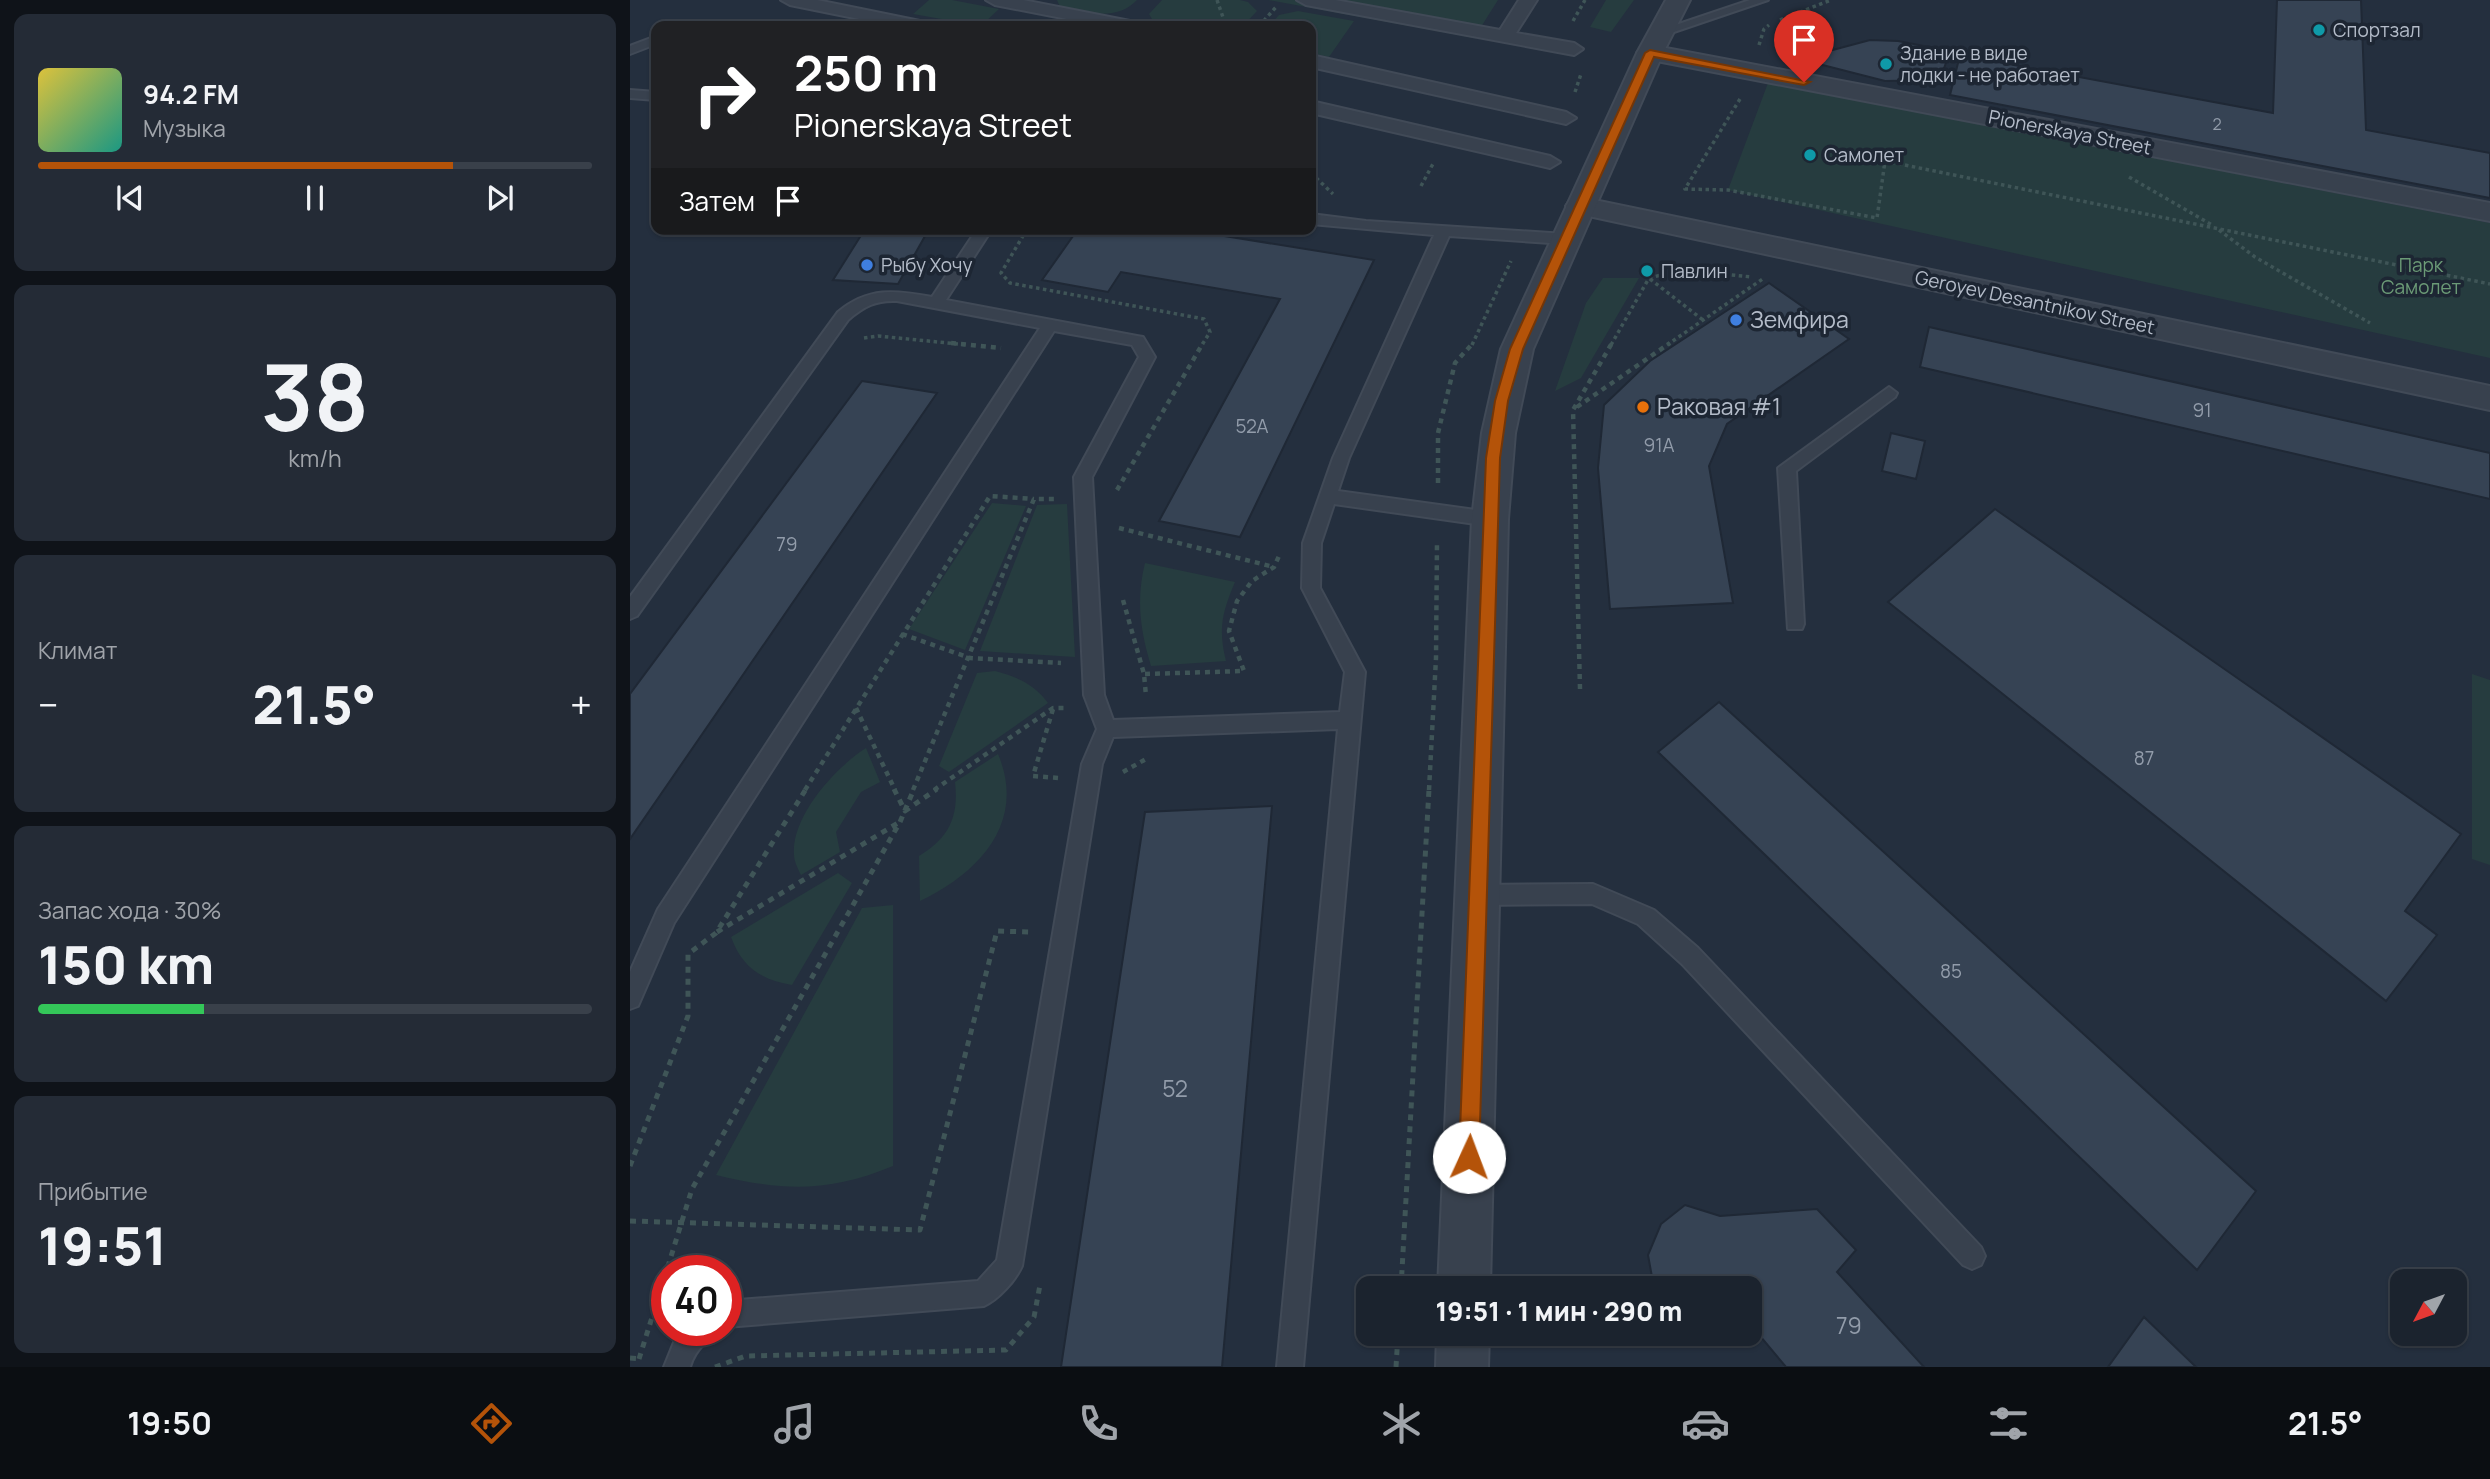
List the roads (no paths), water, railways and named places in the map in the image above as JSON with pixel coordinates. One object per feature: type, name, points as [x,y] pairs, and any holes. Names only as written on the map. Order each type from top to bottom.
[{"type":"street","points":[[790,0],[895,21]]},
{"type":"street","points":[[995,0],[1104,21]]},
{"type":"street","points":[[1306,0],[1574,49]]},
{"type":"street","points":[[1505,36],[1528,0]]},
{"type":"street","points":[[1464,1276],[1490,519],[1493,458],[1502,401],[1517,349],[1573,222],[1678,0]]},
{"type":"street","name":"Pionerskaya Street","points":[[1656,43],[2490,212]]},
{"type":"street","points":[[1316,62],[1566,118]]},
{"type":"street","points":[[1316,108],[1550,162]]},
{"type":"street","name":"Geroyev Desantnikov Street","points":[[1573,222],[2490,398]]},
{"type":"street","points":[[1462,1367],[1463,1346]]},
{"type":"lane","points":[[1656,43],[1762,0]]},
{"type":"lane","points":[[630,50],[651,42]]},
{"type":"lane","points":[[630,94],[651,96]]},
{"type":"lane","points":[[1316,220],[1366,226],[1444,230],[1573,222]]},
{"type":"lane","points":[[1290,1367],[1355,672],[1311,588],[1312,544],[1340,458],[1444,230]]},
{"type":"lane","points":[[936,303],[981,235]]},
{"type":"lane","points":[[630,611],[843,316],[858,301],[880,293],[1051,323],[1138,341],[1147,357],[1083,477],[1094,695],[1107,729],[1092,764],[1009,1266],[984,1293],[742,1313]]},
{"type":"lane","points":[[630,998],[666,916],[1051,323]]},
{"type":"lane","points":[[1795,624],[1787,468],[1889,393]]},
{"type":"lane","points":[[1328,496],[1490,519]]},
{"type":"lane","points":[[1107,729],[1349,720]]},
{"type":"lane","points":[[1478,895],[1593,894],[1646,917],[1690,956],[1972,1256]]},
{"type":"lane","points":[[677,1367],[684,1346]]},
{"type":"place","name":"Спортзал","points":[[2319,30]]},
{"type":"place","name":"Здание в виде лодки - не работает","points":[[1886,64]]},
{"type":"place","name":"Самолет","points":[[1810,155]]},
{"type":"place","name":"Рыбу Хочу","points":[[867,265]]},
{"type":"place","name":"Павлин","points":[[1647,271]]},
{"type":"place","name":"Земфира","points":[[1736,320]]},
{"type":"place","name":"Раковая #1","points":[[1643,407]]},
{"type":"park label","name":"Парк Самолет","points":[[2421,276]]}]
